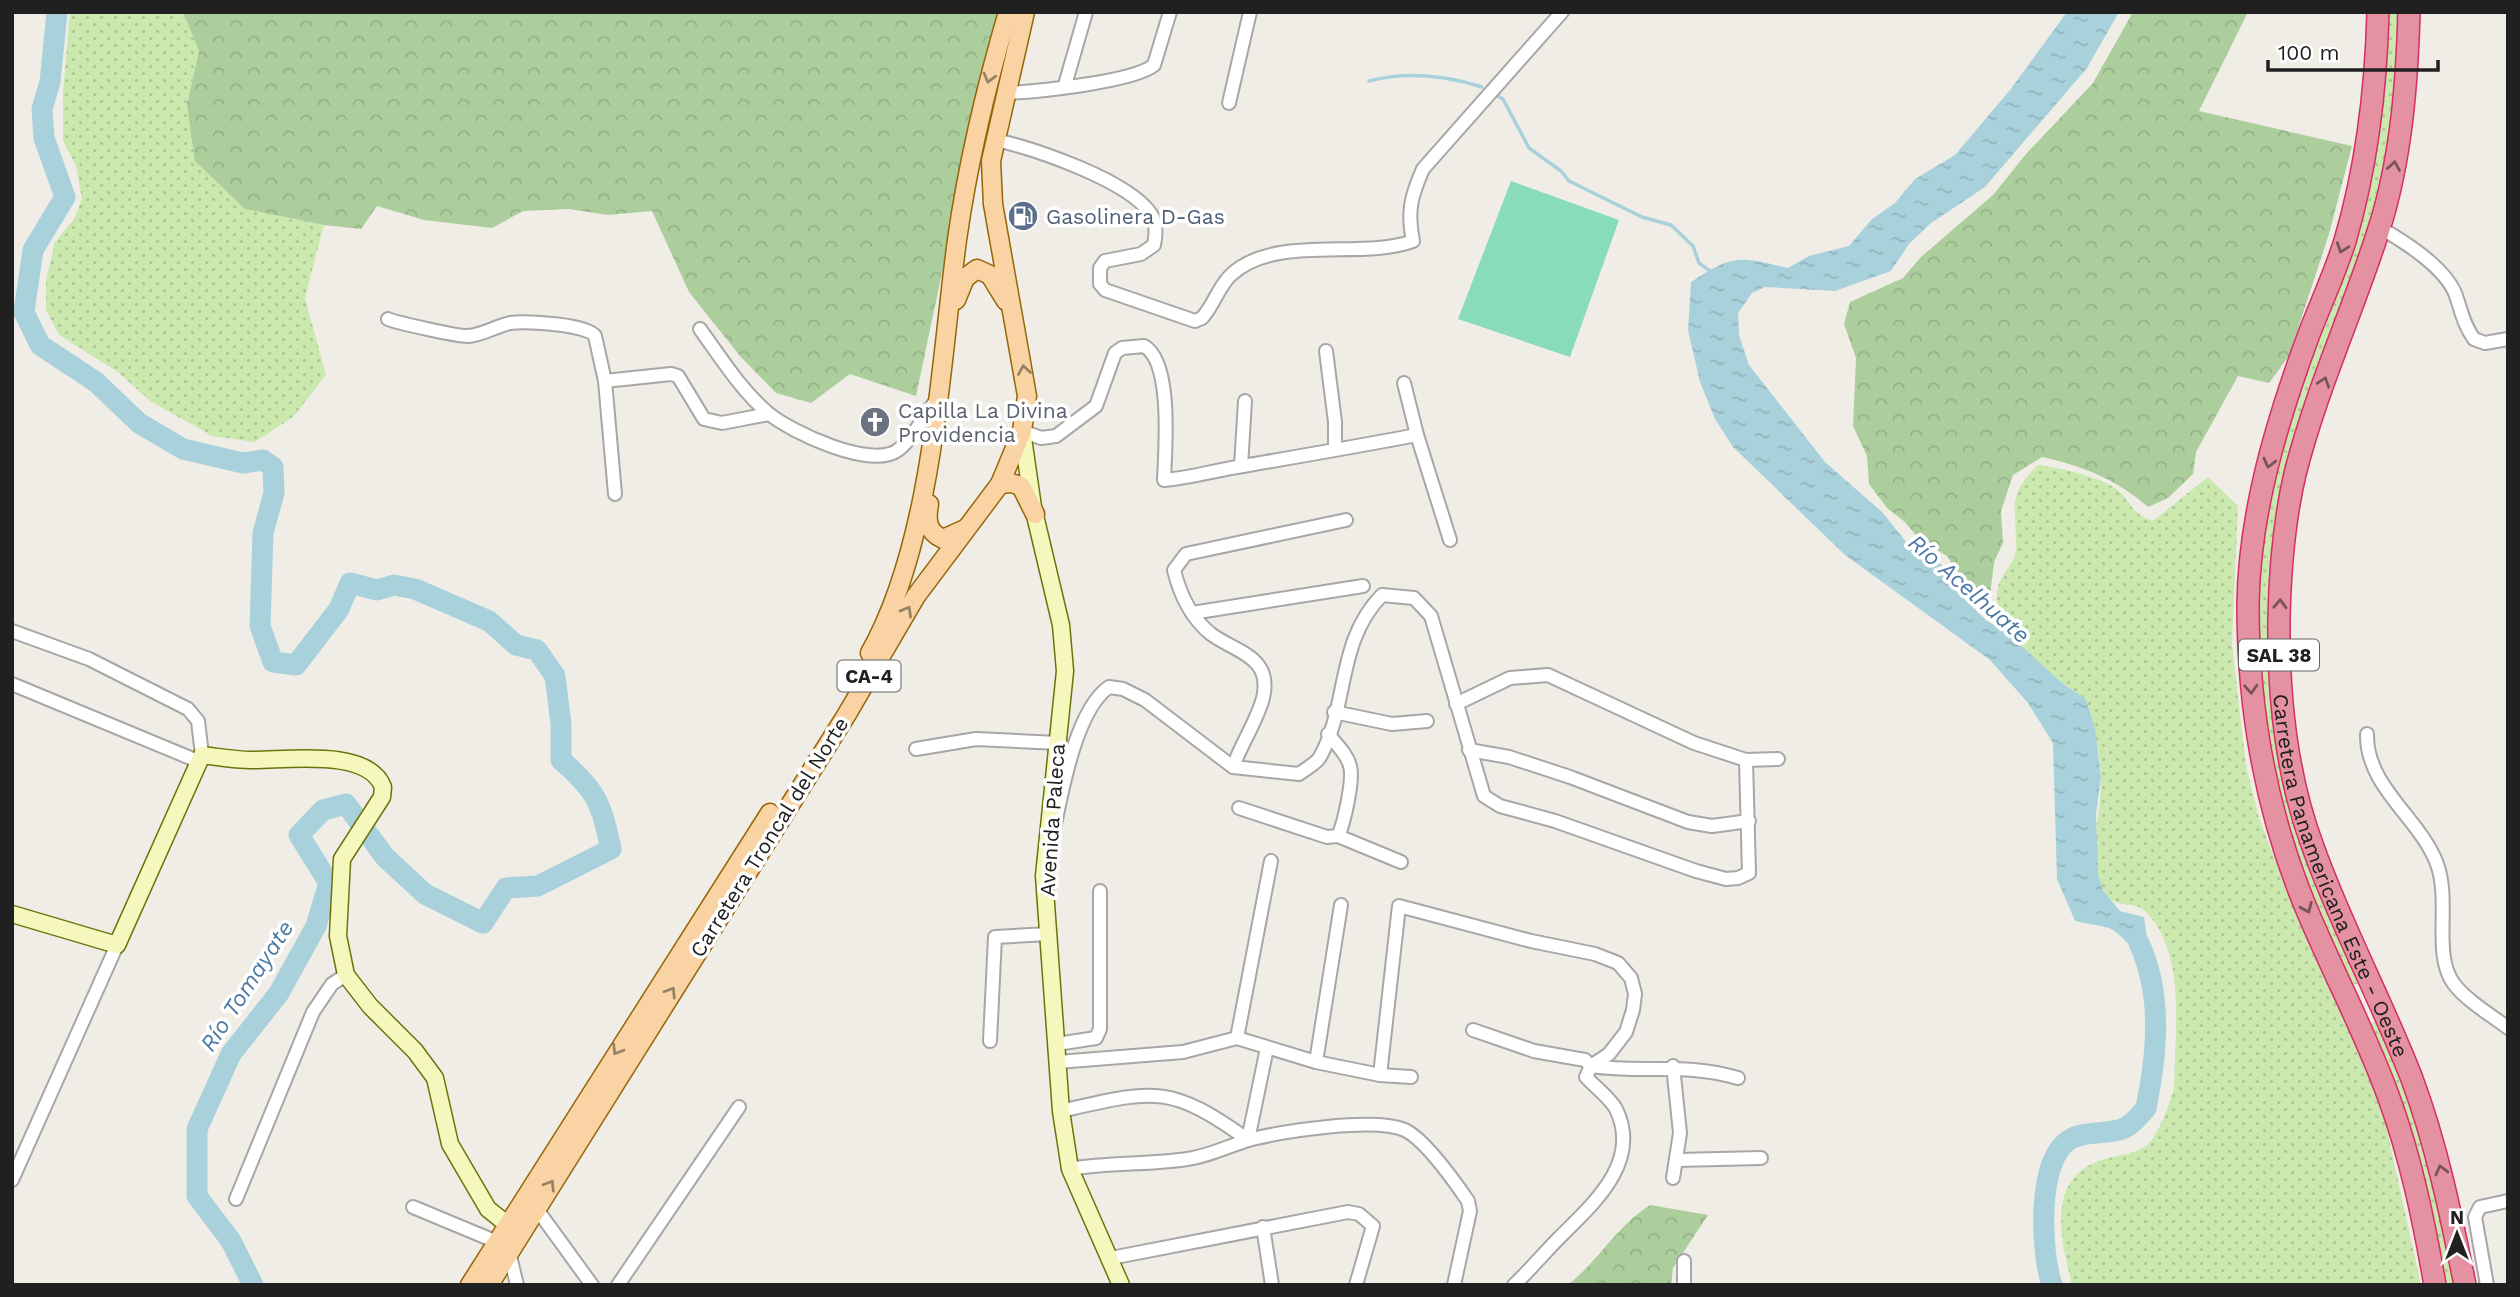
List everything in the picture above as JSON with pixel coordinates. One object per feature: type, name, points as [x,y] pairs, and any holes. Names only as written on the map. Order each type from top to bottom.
[{"type":"highway","name":"Carretera Panamericana Este - Oeste","points":[[2378,12],[2373,103],[2365,166],[2344,245],[2309,334],[2275,438],[2256,519],[2248,603],[2252,710],[2267,793],[2297,884],[2361,1029],[2404,1145],[2435,1285]]},
{"type":"highway","name":"Carretera Panamericana Este - Oeste","points":[[2409,12],[2396,158],[2380,228],[2319,396],[2295,472],[2285,523],[2279,620],[2284,719],[2299,800],[2312,845],[2385,1016],[2432,1138],[2465,1285]]},
{"type":"highway","points":[[2341,985],[2348,991],[2359,992],[2367,984],[2367,974]]},
{"type":"highway","points":[[2361,1029],[2368,1017],[2385,1016]]},
{"type":"main road","name":"Carretera Troncal del Norte","points":[[489,1285],[508,1225],[626,1035],[844,699],[874,646],[892,604],[913,538],[943,361],[972,148],[1008,12]]},
{"type":"main road","name":"Carretera Troncal del Norte","points":[[470,1285],[536,1208],[847,714],[916,596],[1000,484],[1021,432],[1027,396],[991,185],[991,161],[1004,93],[1025,12]]},
{"type":"main road","points":[[946,332],[961,286],[972,271],[981,270],[990,275],[1013,313]]},
{"type":"main road","points":[[943,361],[940,422],[927,519],[931,532],[943,539],[967,528]]},
{"type":"main road","points":[[1000,484],[1021,486],[1035,514]]},
{"type":"street","points":[[1065,85],[1086,12]]},
{"type":"street","points":[[1004,93],[1147,71],[1154,65],[1170,12]]},
{"type":"street","points":[[1229,103],[1250,12]]},
{"type":"street","points":[[996,140],[1072,164],[1129,195],[1150,213],[1156,235],[1154,245],[1141,254],[1105,261],[1100,268],[1100,284],[1105,290],[1195,321],[1202,318],[1229,276],[1243,265],[1293,253],[1342,248],[1394,248],[1413,241],[1408,217],[1410,197],[1423,169],[1562,12]]},
{"type":"street","points":[[2380,228],[2422,256],[2454,291],[2460,313],[2474,339],[2485,343],[2508,339]]},
{"type":"street","points":[[388,319],[396,324],[422,326],[466,336],[523,321],[583,329],[595,336],[605,381],[615,494]]},
{"type":"street","points":[[700,329],[729,369],[769,414],[841,451],[864,456],[888,455],[900,449],[937,398]]},
{"type":"street","points":[[1021,432],[1041,438],[1056,436],[1070,427],[1096,406],[1115,353],[1122,348],[1144,346],[1154,356],[1168,413],[1164,480],[1189,478],[1241,466],[1271,463],[1417,435]]},
{"type":"street","points":[[1326,351],[1335,422],[1335,449]]},
{"type":"street","points":[[605,381],[671,374],[678,376],[704,419],[722,423],[769,414]]},
{"type":"street","points":[[1404,383],[1417,435],[1450,540]]},
{"type":"street","points":[[1241,466],[1245,401]]},
{"type":"street","name":"Avenida Paleca","points":[[1021,432],[1035,514],[1060,625],[1065,671],[1044,876],[1061,1111],[1070,1169],[1121,1285]]},
{"type":"street","points":[[1233,767],[1263,698],[1264,682],[1257,662],[1228,641],[1212,635],[1192,613],[1181,597],[1174,570],[1186,554],[1346,520]]},
{"type":"street","points":[[1192,613],[1363,586]]},
{"type":"street","points":[[1044,876],[1058,812],[1083,724],[1097,695],[1109,687],[1123,689],[1145,700],[1233,767],[1299,774],[1319,759],[1350,651],[1365,613],[1382,595],[1414,598],[1431,616],[1484,796],[1500,806],[1555,821],[1726,879],[1738,878],[1749,873],[1746,760]]},
{"type":"street","points":[[12,631],[89,659],[188,709],[198,721],[201,759],[12,1180]]},
{"type":"street","points":[[1456,705],[1510,678],[1548,676],[1694,743],[1746,760],[1778,759]]},
{"type":"street","points":[[12,684],[201,759],[338,759],[381,781],[383,792],[379,802],[342,859],[338,936],[346,975],[370,1006],[415,1051],[435,1078],[450,1144],[488,1209],[508,1225]]},
{"type":"street","points":[[1334,712],[1392,724],[1427,721]]},
{"type":"street","points":[[1328,734],[1345,755],[1351,770],[1343,827],[1338,836]]},
{"type":"street","points":[[2367,734],[2367,746],[2382,785],[2425,839],[2436,862],[2444,889],[2442,952],[2454,984],[2508,1028]]},
{"type":"street","points":[[916,749],[976,739],[1058,743]]},
{"type":"street","points":[[1469,750],[1509,757],[1688,822],[1712,826],[1749,821]]},
{"type":"street","points":[[1240,808],[1327,836],[1338,836],[1401,862]]},
{"type":"street","points":[[1237,1038],[1271,861]]},
{"type":"street","points":[[1057,1044],[1096,1038],[1100,1029],[1100,891]]},
{"type":"street","points":[[1316,1062],[1340,905]]},
{"type":"street","points":[[1380,1074],[1396,908],[1404,905],[1431,915],[1595,954],[1618,963],[1631,978],[1635,994],[1626,1032],[1609,1054],[1591,1066],[1586,1077],[1615,1107],[1624,1147],[1615,1172],[1594,1206],[1514,1285]]},
{"type":"street","points":[[12,914],[117,945]]},
{"type":"street","points":[[990,1041],[995,937],[1048,934]]},
{"type":"street","points":[[236,1199],[313,1012],[322,995],[346,975]]},
{"type":"street","points":[[1473,1030],[1534,1051],[1586,1060],[1591,1066],[1622,1071],[1673,1066],[1708,1069],[1738,1078]]},
{"type":"street","points":[[1058,1062],[1183,1052],[1237,1038],[1316,1062],[1411,1077]]},
{"type":"street","points":[[1248,1140],[1267,1048]]},
{"type":"street","points":[[1673,1066],[1680,1133],[1673,1178]]},
{"type":"street","points":[[1061,1111],[1134,1095],[1172,1097],[1196,1104],[1248,1140]]},
{"type":"street","points":[[618,1285],[739,1107]]},
{"type":"street","points":[[1070,1169],[1106,1162],[1186,1160],[1222,1152],[1248,1140],[1284,1132],[1378,1123],[1406,1131],[1420,1141],[1468,1201],[1470,1211],[1454,1285]]},
{"type":"street","points":[[1677,1160],[1761,1158]]},
{"type":"street","points":[[2487,1285],[2474,1217],[2480,1207],[2508,1200]]},
{"type":"street","points":[[413,1207],[503,1247],[517,1285]]},
{"type":"street","points":[[536,1208],[592,1285]]},
{"type":"street","points":[[1111,1258],[1348,1212],[1369,1219],[1373,1233],[1356,1285]]},
{"type":"street","points":[[1264,1227],[1272,1285]]},
{"type":"street","points":[[1684,1261],[1684,1285]]},
{"type":"green space","points":[[70,12],[183,12],[199,51],[187,104],[245,209],[324,225],[305,298],[326,375],[293,417],[255,442],[212,436],[150,401],[118,372],[59,335],[46,310],[46,280],[55,242],[74,219],[82,199],[76,166],[63,141],[63,93]]},
{"type":"green space","points":[[183,12],[997,12],[916,396],[850,374],[811,403],[776,393],[740,356],[689,292],[652,211],[608,215],[569,209],[523,211],[492,228],[424,220],[377,206],[361,229],[324,225],[245,209],[195,161],[187,104],[199,51]]},
{"type":"green space","points":[[2133,12],[2248,12],[2199,111],[2352,146],[2329,234],[2289,356],[2269,383],[2238,376],[2196,452],[2193,474],[2168,498],[2148,507],[2111,481],[2042,457],[2013,475],[2001,511],[2003,543],[1994,562],[1989,604],[1970,591],[1947,556],[1920,540],[1905,522],[1887,508],[1869,484],[1867,456],[1853,426],[1856,358],[1844,324],[1850,302],[1903,278],[1921,257],[1993,195],[2026,154],[2093,83]]},
{"type":"green space","points":[[2385,12],[2402,12],[2385,179],[2311,403],[2274,686],[2360,983],[2352,985],[2297,865],[2265,744],[2255,592],[2263,515],[2301,388],[2349,257]]},
{"type":"green space","points":[[1511,181],[1619,220],[1570,357],[1458,319]]},
{"type":"green space","points":[[2038,465],[2078,473],[2109,484],[2139,514],[2153,521],[2208,477],[2238,506],[2232,644],[2246,766],[2259,818],[2289,896],[2337,999],[2383,1112],[2421,1285],[2072,1285],[2062,1229],[2065,1194],[2073,1179],[2086,1167],[2140,1150],[2157,1132],[2174,1086],[2176,1001],[2171,961],[2157,926],[2140,908],[2115,902],[2104,890],[2099,878],[2095,853],[2101,768],[2086,699],[2025,652],[2002,621],[1997,604],[1998,587],[2015,554],[2017,495]]},
{"type":"green space","points":[[2377,1021],[2403,1070],[2460,1285],[2442,1285],[2369,1024]]},
{"type":"green space","points":[[1650,1205],[1708,1215],[1673,1268],[1671,1285],[1568,1285],[1590,1265],[1627,1223]]},
{"type":"water","points":[[2067,12],[2119,12],[2087,68],[1985,187],[1931,223],[1909,244],[1891,271],[1835,291],[1765,287],[1752,293],[1738,313],[1739,335],[1749,365],[1825,462],[1882,512],[1911,548],[1942,565],[1951,586],[1987,621],[2005,631],[2062,683],[2086,699],[2095,729],[2101,777],[2096,815],[2098,874],[2103,890],[2120,911],[2144,917],[2151,968],[2114,930],[2075,921],[2057,879],[2053,743],[2028,703],[1990,660],[1845,555],[1733,447],[1715,419],[1700,382],[1688,330],[1691,282],[1717,266],[1747,260],[1788,268],[1809,256],[1849,246],[1872,219],[1895,203],[1915,179],[1955,155],[2010,90]]},
{"type":"waterway","name":"Río Tomayate","points":[[57,12],[50,82],[42,109],[44,138],[65,197],[33,250],[24,312],[40,345],[96,382],[139,423],[183,449],[243,463],[263,460],[273,467],[274,493],[263,533],[260,626],[273,662],[296,665],[339,609],[350,583],[377,590],[394,585],[415,589],[489,621],[516,645],[537,650],[555,676],[561,724],[561,760],[583,781],[596,799],[611,849],[538,886],[506,888],[483,923],[425,894],[385,857],[346,804],[323,810],[299,835],[329,883],[316,926],[279,993],[231,1054],[197,1129],[197,1196],[231,1241],[253,1285]]},
{"type":"waterway","points":[[1369,81],[1411,75],[1454,80],[1482,87]]},
{"type":"waterway","points":[[1498,96],[1503,99],[1529,148],[1561,171],[1569,181],[1642,217],[1671,225],[1693,246],[1699,263],[1710,271]]},
{"type":"waterway","name":"Río Acelhuate","points":[[2052,1285],[2045,1252],[2044,1208],[2046,1187],[2058,1151],[2075,1137],[2125,1128],[2146,1108],[2156,1025],[2152,983],[2139,943]]},
{"type":"place","name":"Gasolinera D-Gas","points":[[1023,216]]},
{"type":"place","name":"Capilla La Divina Providencia","points":[[875,422]]}]
